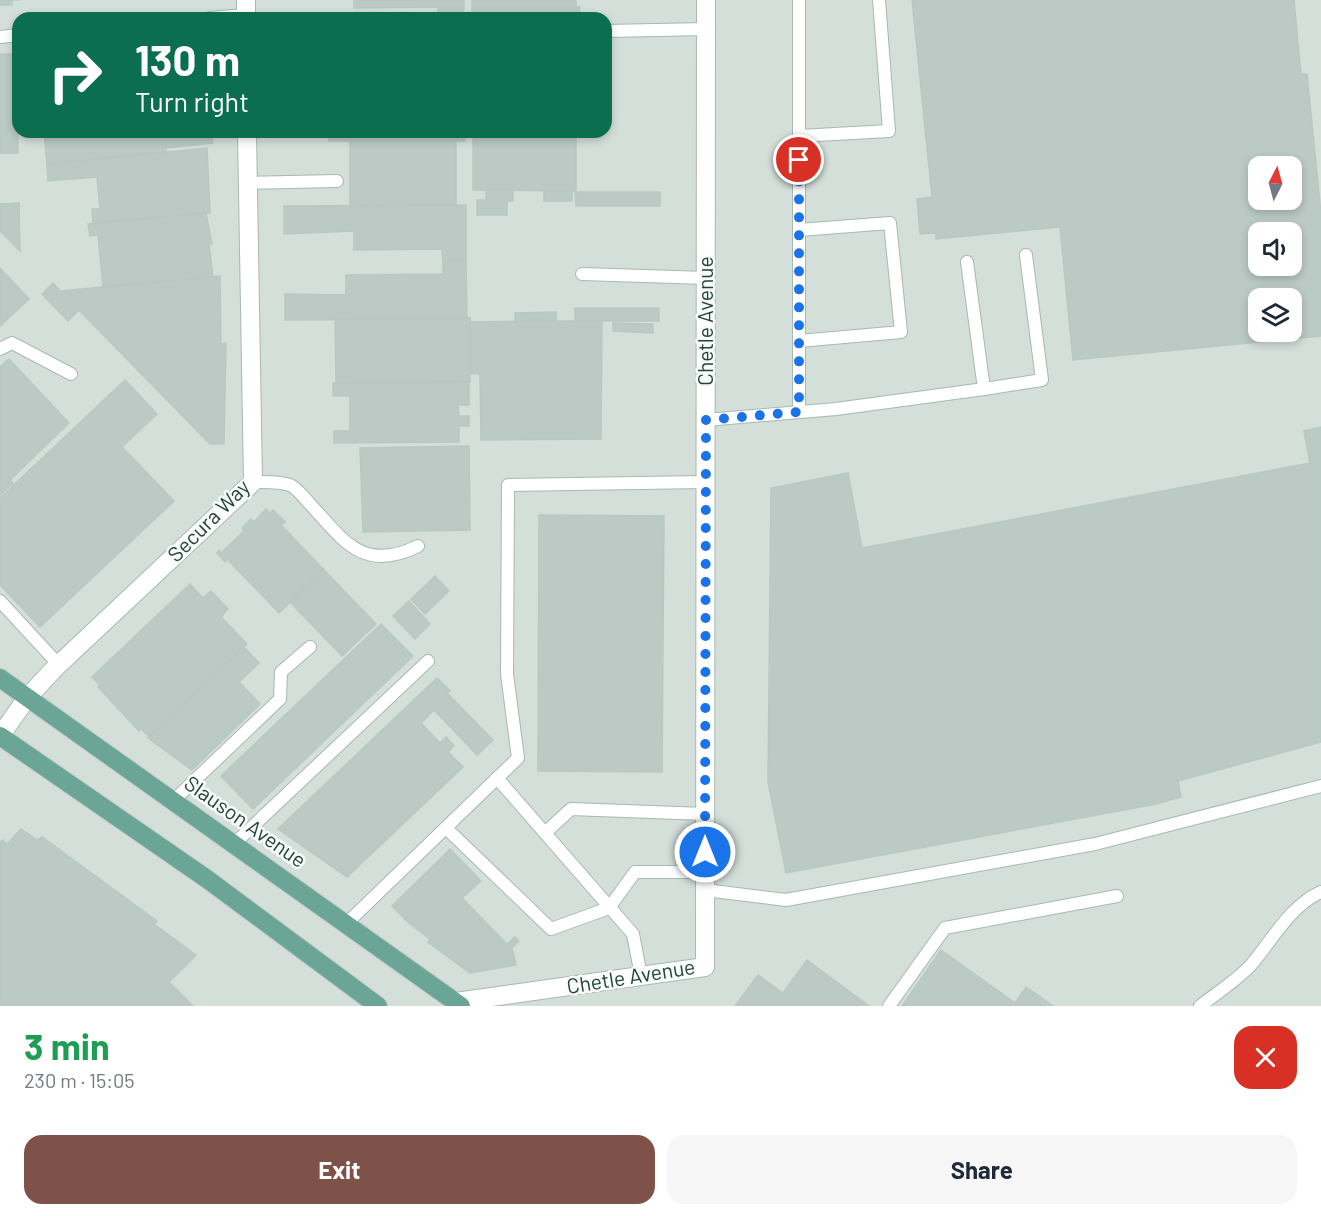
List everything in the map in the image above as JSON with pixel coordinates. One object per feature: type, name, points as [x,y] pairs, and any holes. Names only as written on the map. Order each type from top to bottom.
[{"type":"main road","name":"Slauson Avenue","points":[[0,678],[347,923],[457,1005]]},
{"type":"main road","points":[[0,736],[207,879],[378,1006]]},
{"type":"street","name":"Chetle Avenue","points":[[457,1005],[705,968],[706,0]]},
{"type":"street","name":"Secura Way","points":[[0,736],[27,698],[59,664],[253,482],[248,138]]},
{"type":"lane","points":[[799,0],[799,412]]},
{"type":"lane","points":[[799,136],[890,131],[879,0]]},
{"type":"lane","points":[[612,31],[706,29]]},
{"type":"lane","points":[[248,183],[337,180]]},
{"type":"lane","points":[[799,230],[890,223],[901,332],[799,341]]},
{"type":"lane","points":[[706,420],[799,412],[1041,380],[1026,255]]},
{"type":"lane","points":[[967,262],[984,389]]},
{"type":"lane","points":[[582,274],[706,278]]},
{"type":"lane","points":[[0,349],[12,343],[71,374]]},
{"type":"lane","points":[[253,482],[292,485],[344,540],[364,554],[380,558],[398,556],[418,546]]},
{"type":"lane","points":[[347,923],[518,758],[507,674],[508,485],[705,482]]},
{"type":"lane","points":[[0,601],[59,664]]},
{"type":"lane","points":[[174,800],[280,699],[281,672],[310,647]]},
{"type":"lane","points":[[235,843],[428,661]]},
{"type":"lane","points":[[497,778],[633,934],[641,976]]},
{"type":"lane","points":[[446,828],[551,929],[609,908],[635,872],[705,881],[786,900],[1095,844],[1321,786]]},
{"type":"lane","points":[[544,833],[571,809],[705,814]]},
{"type":"lane","points":[[1200,1006],[1249,967],[1283,924],[1311,896],[1321,892]]},
{"type":"lane","points":[[889,1006],[945,928],[1118,896]]},
{"type":"shaded area","points":[[0,0],[1321,0],[1321,1006],[0,1006]]},
{"type":"building","points":[[0,0],[12,0],[12,5],[0,5]]},
{"type":"building","points":[[354,0],[464,0],[462,12],[438,12],[438,7],[354,8]]},
{"type":"building","points":[[472,0],[576,0],[576,7],[580,7],[579,12],[472,12]]},
{"type":"building","points":[[912,0],[1294,0],[1301,74],[1307,74],[1321,213],[1321,336],[1302,338],[1302,288],[1248,288],[1248,342],[1259,342],[1073,360],[1060,227],[936,239],[936,233],[920,234],[917,199],[932,197]]},
{"type":"building","points":[[0,54],[12,54],[12,138],[18,138],[18,153],[0,153]]},
{"type":"building","points":[[45,138],[213,138],[213,143],[166,148],[166,152],[47,164]]},
{"type":"building","points":[[329,138],[465,138],[465,141],[329,141]]},
{"type":"building","points":[[473,138],[576,138],[576,191],[473,190]]},
{"type":"building","points":[[456,140],[456,205],[350,206],[350,141]]},
{"type":"building","points":[[207,148],[210,213],[93,223],[92,209],[100,209],[97,177],[48,181],[47,164]]},
{"type":"building","points":[[486,190],[513,190],[513,201],[507,201],[507,215],[477,215],[477,200],[486,200]]},
{"type":"building","points":[[544,191],[572,191],[572,201],[544,201]]},
{"type":"building","points":[[575,192],[660,192],[660,206],[576,206]]},
{"type":"building","points":[[19,203],[20,251],[0,231],[0,204]]},
{"type":"building","points":[[466,205],[466,260],[443,261],[442,249],[354,250],[354,231],[284,234],[284,206]]},
{"type":"building","points":[[206,213],[212,244],[209,244],[213,277],[103,287],[98,235],[90,236],[88,224]]},
{"type":"building","points":[[466,260],[467,319],[285,320],[285,294],[346,295],[346,275],[443,274],[443,261]]},
{"type":"building","points":[[0,268],[29,299],[0,326]]},
{"type":"building","points":[[220,276],[221,344],[226,343],[224,444],[210,444],[79,310],[68,321],[42,294],[53,283],[60,291]]},
{"type":"building","points":[[575,308],[659,308],[659,321],[575,321]]},
{"type":"building","points":[[556,312],[556,321],[515,321],[515,313]]},
{"type":"building","points":[[470,318],[470,382],[336,383],[335,319]]},
{"type":"building","points":[[602,321],[601,439],[481,440],[480,374],[471,374],[470,322]]},
{"type":"building","points":[[613,323],[653,324],[653,333],[613,331]]},
{"type":"building","points":[[9,359],[69,423],[10,480],[13,483],[0,495],[0,367]]},
{"type":"building","points":[[125,380],[157,414],[122,447],[174,501],[40,627],[0,585],[0,498]]},
{"type":"building","points":[[469,382],[469,405],[458,405],[459,416],[469,416],[469,426],[459,426],[459,442],[334,443],[334,431],[350,431],[350,396],[333,396],[333,383]]},
{"type":"building","points":[[1321,427],[1321,742],[1178,781],[1181,797],[1156,804],[786,873],[768,782],[771,488],[848,473],[862,548],[1310,463],[1304,431]]},
{"type":"building","points":[[469,446],[470,530],[363,532],[360,448]]},
{"type":"building","points":[[266,509],[270,513],[273,510],[285,522],[281,525],[324,570],[279,613],[227,559],[225,562],[217,553],[219,550],[221,553],[244,531],[242,528],[251,519],[254,522]]},
{"type":"building","points":[[539,515],[664,516],[662,772],[538,771]]},
{"type":"building","points":[[324,570],[376,624],[342,656],[290,602]]},
{"type":"building","points":[[435,576],[449,591],[425,614],[411,599]]},
{"type":"building","points":[[190,584],[203,598],[211,591],[228,609],[221,617],[247,644],[149,737],[141,728],[139,731],[98,687],[100,685],[92,677]]},
{"type":"building","points":[[409,601],[430,624],[415,639],[393,616]]},
{"type":"building","points":[[381,624],[413,656],[253,809],[221,776]]},
{"type":"building","points":[[244,647],[259,663],[239,682],[260,704],[192,770],[148,738]]},
{"type":"building","points":[[437,678],[450,691],[447,693],[493,740],[477,755],[434,710],[421,723],[440,743],[446,737],[454,746],[448,752],[463,767],[347,877],[278,829]]},
{"type":"building","points":[[21,829],[37,840],[42,837],[157,921],[154,924],[196,955],[169,982],[193,1006],[0,1006],[0,842],[3,840],[7,844]]},
{"type":"building","points":[[450,849],[481,881],[462,898],[507,944],[515,937],[519,941],[512,948],[516,965],[470,973],[428,942],[430,939],[392,906]]},
{"type":"building","points":[[941,950],[1015,1003],[1026,987],[1053,1006],[902,1006]]},
{"type":"building","points":[[807,960],[869,1006],[735,1006],[758,975],[783,993]]},
{"type":"route","points":[[705,852],[706,420],[799,412],[799,160]]}]
